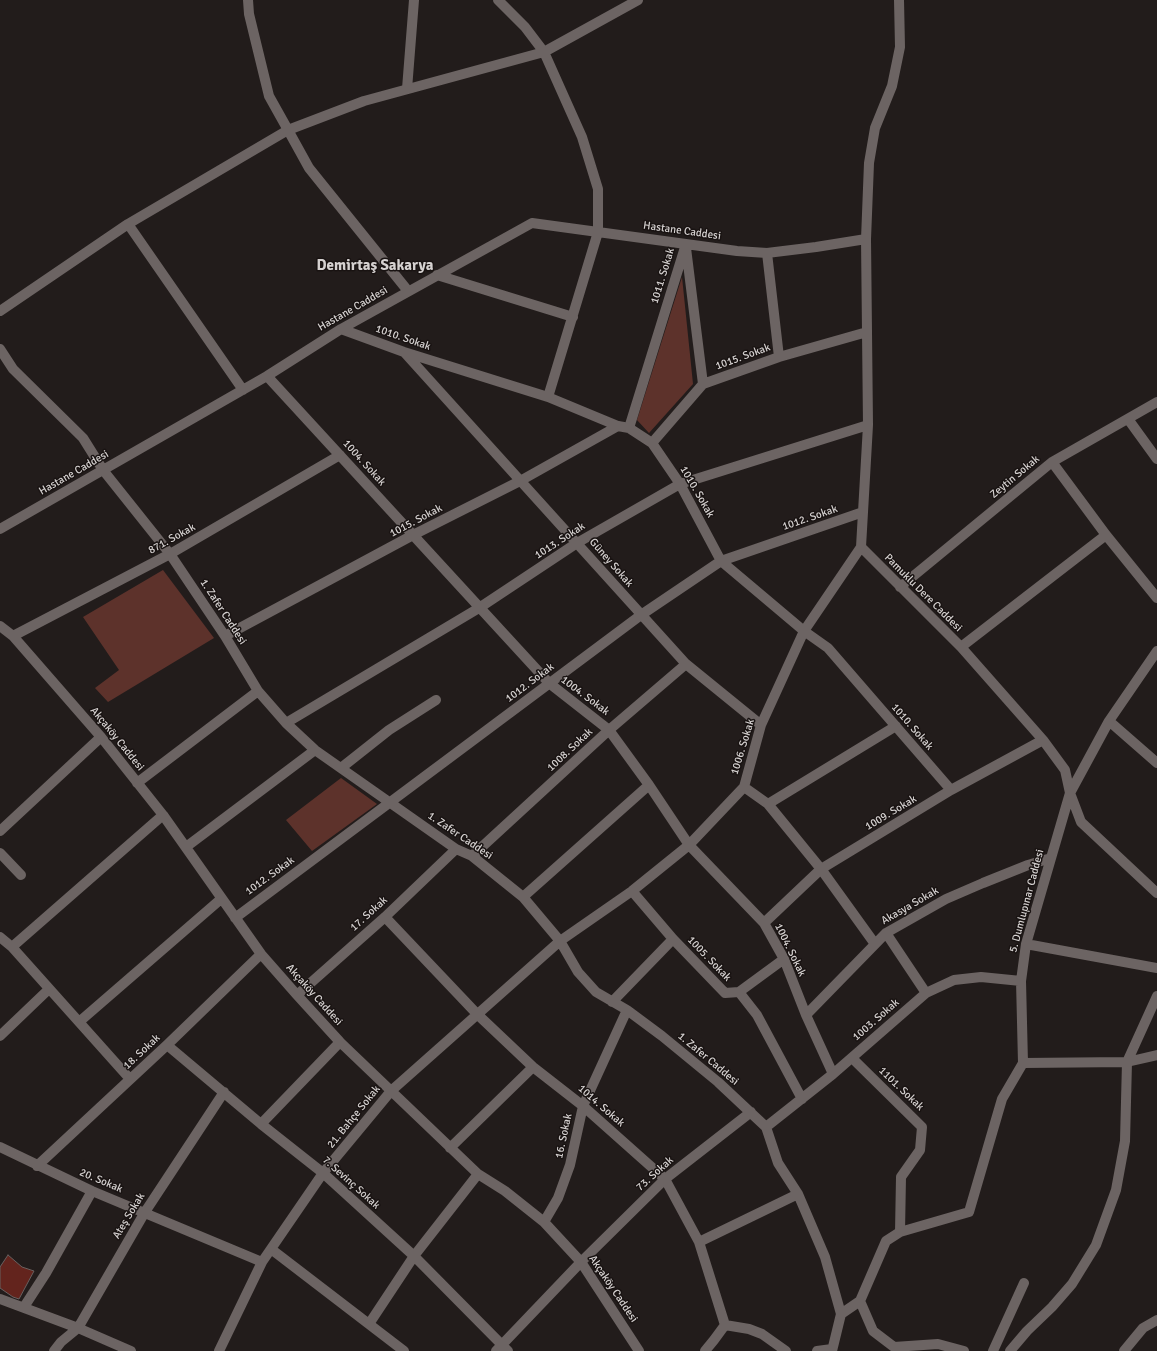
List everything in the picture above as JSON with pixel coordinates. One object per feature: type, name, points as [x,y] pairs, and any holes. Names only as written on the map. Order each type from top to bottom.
[{"type":"street","points":[[248,0],[249,14],[269,96],[309,168],[408,291]]},
{"type":"street","points":[[407,89],[414,0]]},
{"type":"street","points":[[498,0],[525,27],[544,52],[582,137],[598,189],[598,232],[548,397]]},
{"type":"street","points":[[0,311],[128,224],[288,130],[364,101],[544,52],[638,0]]},
{"type":"street","points":[[861,547],[868,425],[866,239],[869,163],[875,128],[892,86],[900,47],[899,0]]},
{"type":"street","name":"Hastane Caddesi","points":[[0,528],[267,376],[341,329],[532,222],[737,251],[767,253],[866,239]]},
{"type":"street","points":[[128,224],[243,390]]},
{"type":"street","name":"1011. Sokak","points":[[686,244],[703,384]]},
{"type":"street","name":"1011. Sokak","points":[[629,428],[686,244]]},
{"type":"street","points":[[767,253],[779,357]]},
{"type":"street","points":[[437,275],[573,317]]},
{"type":"street","name":"1010. Sokak","points":[[341,329],[404,352],[548,397],[618,426],[629,428],[652,443],[680,484],[721,561],[804,631],[828,648],[951,790]]},
{"type":"street","name":"1015. Sokak","points":[[652,443],[703,384],[779,357],[867,332]]},
{"type":"street","name":"1. Zafer Caddesi","points":[[0,349],[13,368],[83,438],[103,470],[170,554],[225,636],[258,691],[286,723],[316,750],[456,849],[472,856],[523,897],[560,941],[578,972],[596,992],[627,1010],[662,1036],[718,1082],[766,1127],[778,1164],[798,1194],[825,1257],[841,1314]]},
{"type":"street","name":"Güney Sokak","points":[[404,352],[686,664],[761,726]]},
{"type":"street","name":"1004. Sokak","points":[[267,376],[549,683],[609,730],[649,785],[689,845],[764,923],[784,959],[806,1014],[833,1074]]},
{"type":"street","name":"Zeytin Sokak","points":[[900,588],[1052,462],[1157,402]]},
{"type":"street","points":[[1128,419],[1157,459]]},
{"type":"street","name":"1013. Sokak","points":[[286,723],[479,608],[577,543],[680,484],[868,425]]},
{"type":"street","name":"1015. Sokak","points":[[225,636],[414,535],[520,481],[618,426]]},
{"type":"street","name":"871. Sokak","points":[[13,636],[170,554],[340,455]]},
{"type":"street","points":[[1052,462],[1106,535],[1157,598]]},
{"type":"street","name":"1012. Sokak","points":[[235,918],[641,615],[721,561],[864,512]]},
{"type":"street","points":[[960,647],[1106,535]]},
{"type":"street","name":"Pamuklu Dere Caddesi","points":[[861,547],[960,647],[1043,740],[1064,770],[1070,793],[1081,822],[1157,892]]},
{"type":"street","name":"1006. Sokak","points":[[560,941],[632,892],[689,845],[744,787],[761,726],[804,631],[861,547]]},
{"type":"street","name":"Akçaköy Caddesi","points":[[0,626],[13,636],[100,737],[186,847],[261,954],[297,995],[340,1042],[478,1174],[505,1191],[544,1222],[581,1262],[639,1351]]},
{"type":"street","name":"5. Dumlupınar Caddesi","points":[[1023,1063],[1021,981],[1026,944],[1070,793],[1109,721],[1157,651]]},
{"type":"street","name":"1008. Sokak","points":[[472,856],[609,730],[686,664]]},
{"type":"street","points":[[137,783],[258,691]]},
{"type":"street","points":[[341,768],[389,730],[436,700]]},
{"type":"street","points":[[1109,721],[1157,763]]},
{"type":"street","points":[[768,804],[896,726]]},
{"type":"street","points":[[0,831],[100,737]]},
{"type":"street","name":"1009. Sokak","points":[[764,923],[820,869],[951,790],[1043,740]]},
{"type":"street","points":[[186,847],[316,750]]},
{"type":"street","points":[[523,897],[649,785]]},
{"type":"street","points":[[744,787],[768,804],[820,869],[875,944]]},
{"type":"street","points":[[12,947],[162,815]]},
{"type":"street","name":"17. Sokak","points":[[297,995],[385,917],[456,849]]},
{"type":"street","points":[[0,853],[21,875]]},
{"type":"street","name":"Akasya Sokak","points":[[806,1014],[886,933],[946,899],[989,880],[1051,858]]},
{"type":"street","name":"1005. Sokak","points":[[632,892],[673,939],[725,993],[739,992],[757,1015],[802,1099]]},
{"type":"street","points":[[80,1022],[221,899]]},
{"type":"street","name":"1014. Sokak","points":[[385,917],[477,1014],[533,1067],[583,1106],[665,1179],[699,1242],[725,1325]]},
{"type":"street","points":[[886,933],[926,992]]},
{"type":"street","points":[[0,937],[12,947],[130,1079]]},
{"type":"street","points":[[612,1002],[673,939]]},
{"type":"street","name":"21. Bahçe Sokak","points":[[219,1351],[262,1262],[323,1173],[391,1091],[560,941]]},
{"type":"street","points":[[1026,944],[1157,968]]},
{"type":"street","name":"18. Sokak","points":[[37,1166],[167,1045],[261,954]]},
{"type":"street","points":[[739,992],[784,959]]},
{"type":"street","name":"1003. Sokak","points":[[766,1127],[852,1058],[926,992],[954,980],[981,977],[1021,981]]},
{"type":"street","points":[[0,1036],[49,989]]},
{"type":"street","points":[[1010,1351],[1072,1284],[1096,1245],[1116,1190],[1125,1141],[1127,1062],[1157,996]]},
{"type":"street","name":"16. Sokak","points":[[544,1222],[558,1198],[570,1165],[583,1106],[627,1010]]},
{"type":"street","points":[[260,1124],[340,1042]]},
{"type":"street","name":"7. Sevinç Sokak","points":[[167,1045],[260,1124],[323,1173],[414,1256],[502,1349]]},
{"type":"street","points":[[817,1351],[832,1350],[841,1314],[860,1301],[886,1241],[900,1232],[969,1212],[1002,1099],[1023,1063],[1127,1062],[1157,1055]]},
{"type":"street","name":"1101. Sokak","points":[[852,1058],[922,1127],[920,1150],[901,1178],[900,1232]]},
{"type":"street","points":[[450,1148],[533,1067]]},
{"type":"street","name":"Ateş Sokak","points":[[54,1351],[61,1342],[78,1328],[145,1212],[224,1092]]},
{"type":"street","name":"73. Sokak","points":[[502,1349],[581,1262],[665,1179],[751,1112]]},
{"type":"street","name":"20. Sokak","points":[[0,1147],[92,1191],[262,1262]]},
{"type":"street","points":[[369,1324],[414,1256],[478,1174]]},
{"type":"street","points":[[24,1307],[46,1273],[92,1191]]},
{"type":"street","points":[[699,1242],[798,1194]]},
{"type":"street","points":[[271,1249],[404,1351]]},
{"type":"street","points":[[994,1351],[1024,1283]]},
{"type":"street","points":[[0,1299],[78,1328],[131,1351]]},
{"type":"street","points":[[860,1301],[873,1331],[894,1349],[938,1344],[964,1351]]},
{"type":"street","points":[[1124,1351],[1143,1328],[1157,1320]]},
{"type":"street","points":[[705,1351],[725,1325],[749,1329],[762,1334],[786,1351]]},
{"type":"shaded area","points":[[682,277],[693,384],[649,433],[637,420]]},
{"type":"shaded area","points":[[163,570],[214,638],[108,702],[95,688],[119,670],[83,617]]},
{"type":"shaded area","points":[[341,778],[377,804],[312,851],[286,820]]},
{"type":"building","points":[[8,1255],[22,1267],[34,1271],[19,1299],[13,1297],[0,1288],[0,1267]]},
{"type":"district","name":"Demirtaş Sakarya","points":[[375,266]]}]
